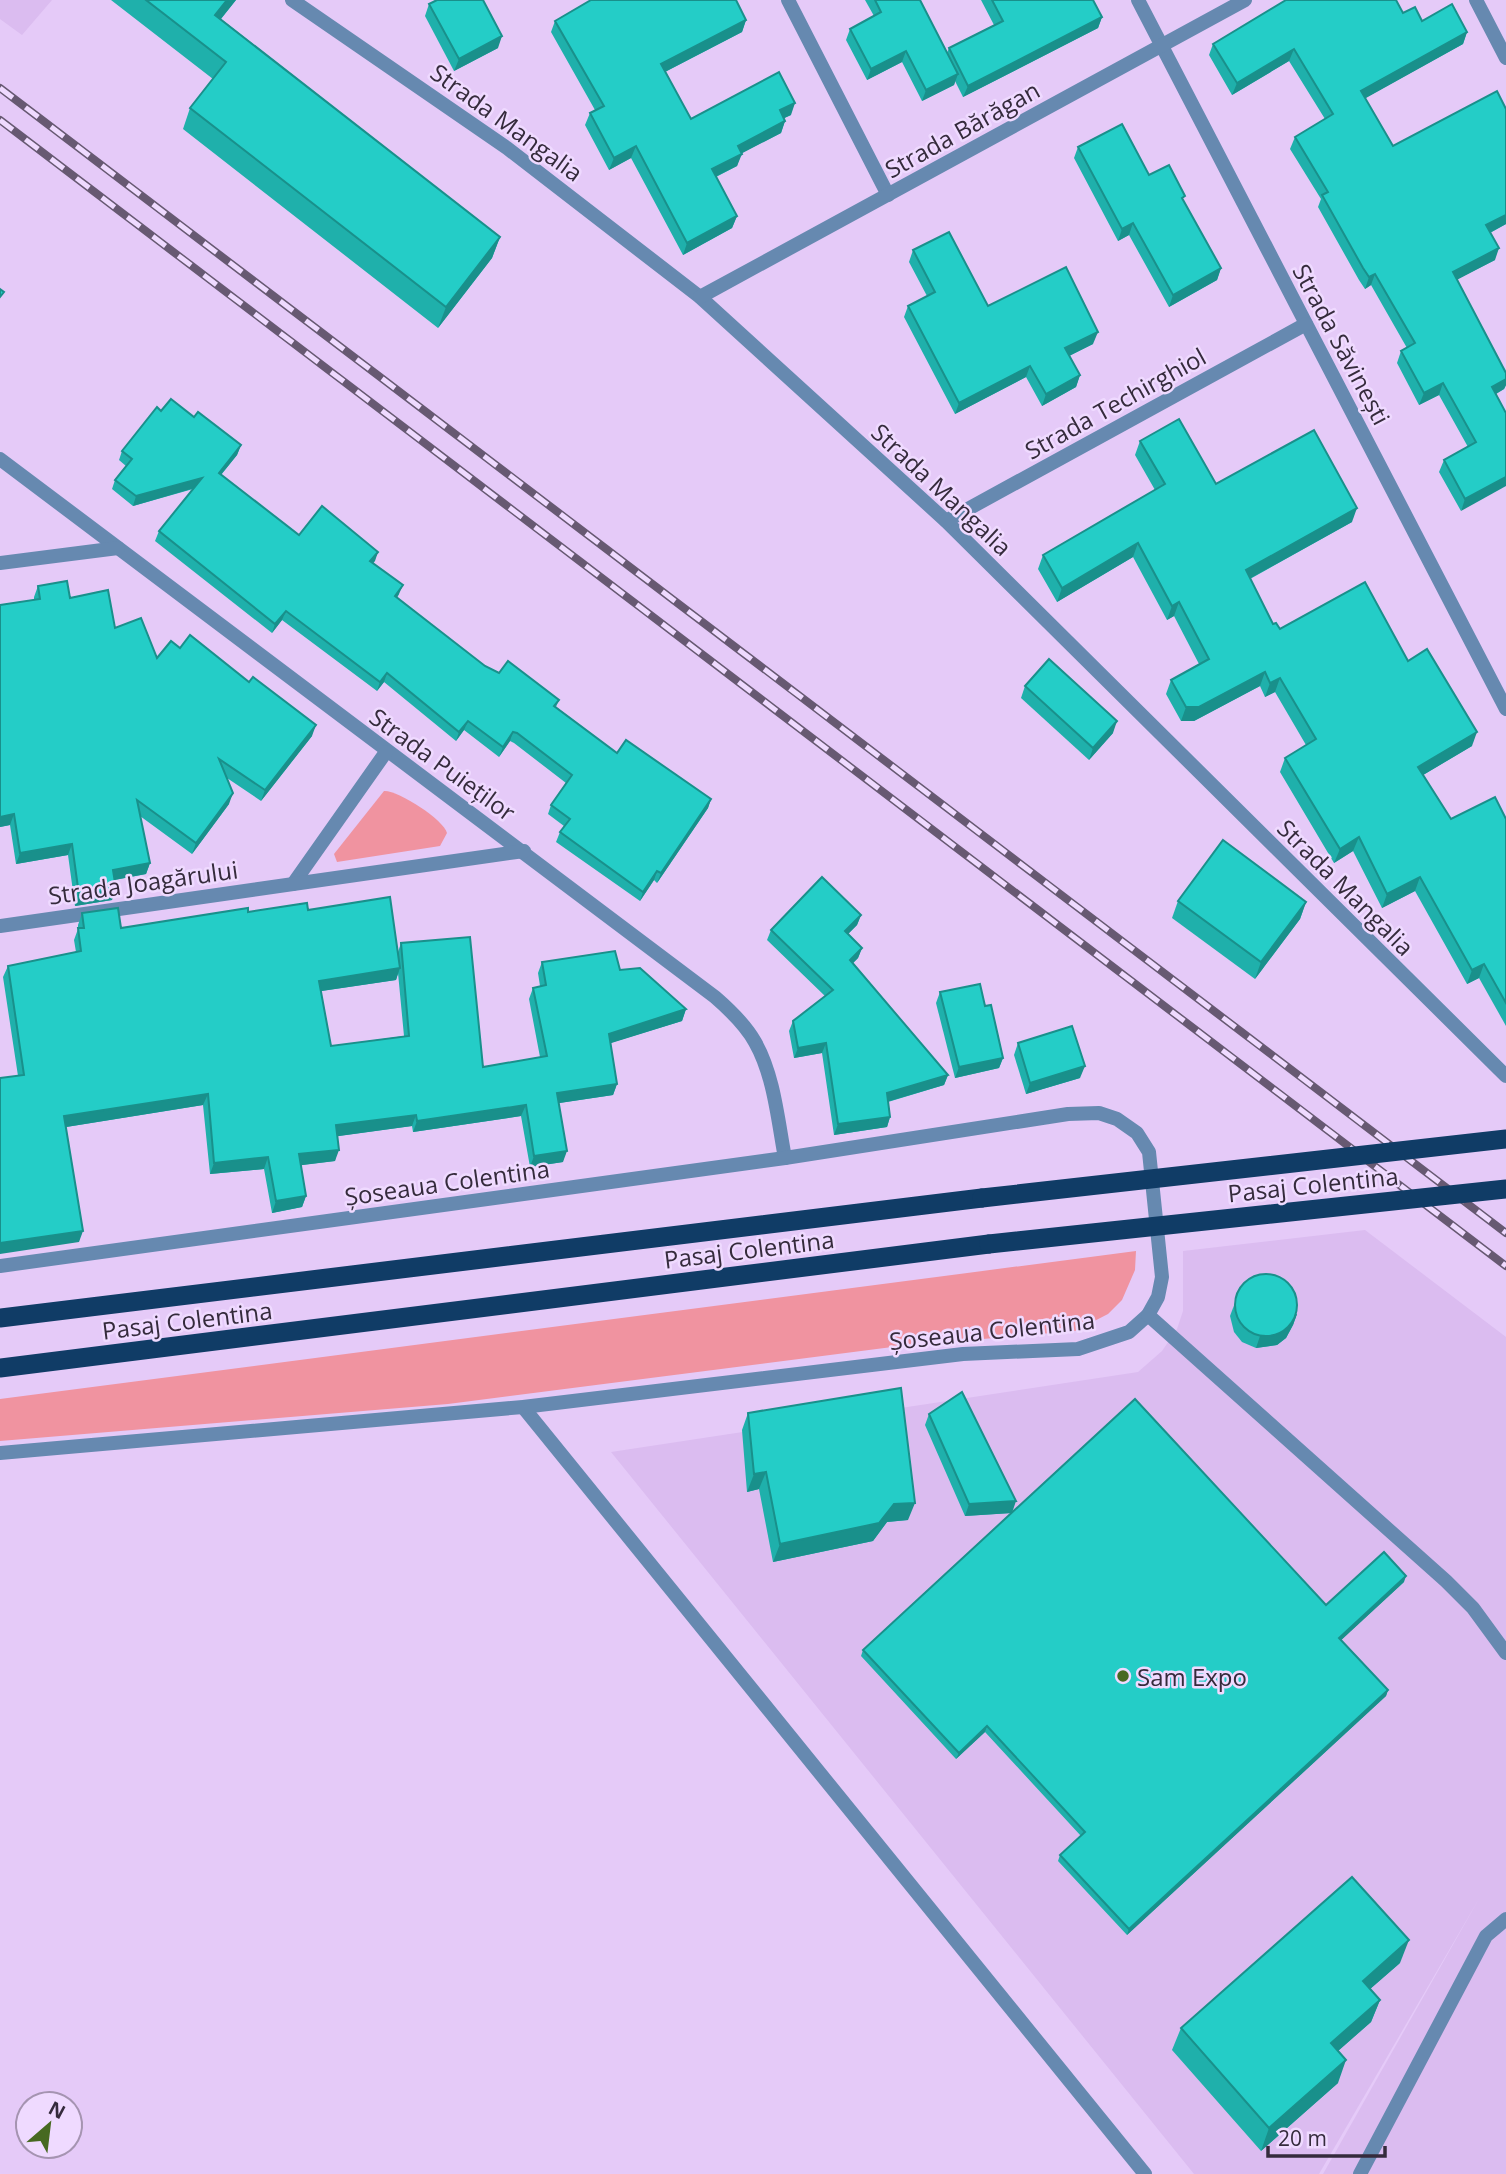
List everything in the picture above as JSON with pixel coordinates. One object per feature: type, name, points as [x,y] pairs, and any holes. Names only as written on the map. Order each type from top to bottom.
[{"type":"highway","name":"Pasaj Colentina","points":[[0,1318],[982,1198],[1506,1139]]},
{"type":"highway","name":"Pasaj Colentina","points":[[0,1368],[989,1244],[1506,1189]]},
{"type":"street","name":"Strada Mangalia","points":[[292,0],[507,148],[700,297],[946,521],[1506,1076]]},
{"type":"street","points":[[788,0],[888,195]]},
{"type":"street","name":"Strada Săvinești","points":[[1138,0],[1506,709]]},
{"type":"street","name":"Strada Bărăgan","points":[[700,297],[1245,0]]},
{"type":"street","points":[[1476,0],[1506,58]]},
{"type":"street","name":"Strada Techirghiol","points":[[946,521],[1306,324]]},
{"type":"street","name":"Strada Puieților","points":[[0,460],[715,997],[738,1018],[756,1042],[767,1073],[785,1158]]},
{"type":"street","points":[[0,563],[118,548]]},
{"type":"street","points":[[293,884],[386,752]]},
{"type":"street","name":"Strada Joagărului","points":[[0,926],[524,851]]},
{"type":"street","name":"Șoseaua Colentina","points":[[0,1266],[785,1158],[1068,1114],[1099,1113],[1117,1119],[1137,1133],[1149,1152],[1162,1278],[1158,1297],[1147,1315],[1129,1332],[1078,1349],[962,1354],[523,1407],[0,1452]]},
{"type":"street","points":[[1147,1315],[1446,1581],[1473,1608],[1506,1653]]},
{"type":"street","points":[[523,1407],[1145,2174]]},
{"type":"street","points":[[1360,2174],[1486,1936],[1506,1919]]},
{"type":"shaded area","points":[[0,0],[52,0],[22,35],[0,19]]},
{"type":"shaded area","points":[[384,791],[409,800],[438,821],[447,833],[440,846],[337,862],[334,854]]},
{"type":"shaded area","points":[[1365,1230],[1506,1337],[1506,2174],[1323,2174],[1480,1897],[1319,2174],[1194,2174],[611,1452],[1138,1372],[1162,1351],[1177,1329],[1183,1311],[1183,1251]]},
{"type":"shaded area","points":[[1136,1251],[1135,1270],[1122,1300],[1108,1314],[1075,1331],[900,1346],[448,1404],[0,1441],[0,1399]]},
{"type":"building","points":[[146,0],[227,0],[215,15],[500,237],[446,307],[190,108],[226,62]]},
{"type":"building","points":[[437,0],[483,0],[502,36],[459,59],[429,4]]},
{"type":"building","points":[[591,0],[736,0],[746,20],[661,64],[691,119],[779,72],[795,103],[780,110],[785,121],[738,146],[742,154],[712,169],[737,216],[687,243],[636,146],[614,158],[590,113],[604,106],[555,21]]},
{"type":"building","points":[[875,0],[920,0],[958,74],[926,90],[906,51],[871,69],[850,29],[881,12]]},
{"type":"building","points":[[992,0],[1093,0],[1102,17],[968,86],[949,48],[1003,21]]},
{"type":"building","points":[[1286,0],[1396,0],[1403,13],[1415,7],[1422,21],[1452,4],[1467,32],[1361,91],[1393,146],[1497,91],[1506,109],[1506,215],[1486,225],[1499,248],[1453,272],[1506,373],[1506,379],[1492,387],[1506,413],[1506,477],[1465,499],[1444,460],[1476,442],[1443,383],[1424,393],[1401,351],[1415,343],[1375,274],[1369,277],[1363,268],[1322,195],[1328,192],[1295,137],[1333,114],[1294,49],[1237,83],[1213,44]]},
{"type":"building","points":[[1122,124],[1149,175],[1169,165],[1185,196],[1182,198],[1221,268],[1173,295],[1133,223],[1122,229],[1078,147]]},
{"type":"building","points":[[949,232],[988,306],[1066,267],[1098,332],[1065,348],[1080,375],[1046,394],[1030,366],[959,403],[908,306],[935,292],[913,250]]},
{"type":"building","points":[[171,399],[194,417],[198,412],[241,445],[219,473],[299,535],[322,506],[378,552],[370,561],[403,585],[395,596],[485,666],[499,673],[508,661],[559,700],[554,706],[617,753],[626,740],[711,799],[661,873],[657,871],[643,892],[560,832],[570,819],[551,805],[572,775],[517,733],[513,732],[503,747],[468,721],[459,732],[387,673],[380,682],[286,611],[275,624],[159,531],[202,478],[136,496],[115,480],[132,459],[122,451],[157,407],[161,411]]},
{"type":"building","points":[[1179,419],[1216,484],[1314,430],[1357,508],[1246,570],[1273,624],[1276,623],[1280,629],[1365,582],[1408,661],[1427,649],[1477,732],[1418,767],[1451,819],[1495,797],[1506,819],[1506,1003],[1484,964],[1472,970],[1420,877],[1387,894],[1359,837],[1340,849],[1285,758],[1316,739],[1280,678],[1270,683],[1265,672],[1199,707],[1186,707],[1171,680],[1209,659],[1179,602],[1172,606],[1138,543],[1062,588],[1043,555],[1165,484],[1140,441]]},
{"type":"building","points":[[67,581],[70,598],[108,590],[115,628],[141,618],[157,658],[171,641],[180,648],[190,635],[249,682],[253,677],[316,725],[265,790],[219,759],[233,793],[196,843],[137,800],[150,863],[113,870],[116,889],[79,895],[72,844],[20,853],[14,814],[0,817],[0,605],[40,599],[38,586]]},
{"type":"building","points":[[1049,659],[1117,721],[1093,748],[1025,686]]},
{"type":"building","points":[[1223,840],[1306,902],[1261,962],[1178,901]]},
{"type":"building","points":[[822,877],[861,915],[845,931],[862,948],[850,960],[948,1075],[887,1093],[890,1117],[838,1124],[826,1043],[798,1048],[793,1021],[833,990],[771,930]]},
{"type":"building","points":[[390,897],[400,968],[319,981],[331,1046],[409,1036],[401,943],[470,937],[483,1067],[547,1056],[533,988],[546,985],[542,962],[615,951],[620,970],[640,968],[686,1009],[609,1034],[617,1084],[557,1093],[567,1151],[534,1156],[526,1105],[417,1121],[416,1115],[336,1125],[339,1150],[299,1154],[306,1196],[276,1201],[268,1157],[214,1163],[208,1094],[64,1116],[83,1231],[0,1243],[0,1078],[24,1075],[8,966],[81,951],[78,928],[84,928],[82,913],[118,908],[121,928],[248,908],[248,912],[307,903],[308,910]]},
{"type":"building","points":[[980,984],[985,1006],[991,1005],[1003,1058],[959,1067],[940,992]]},
{"type":"building","points":[[1072,1026],[1085,1066],[1030,1083],[1018,1043]]},
{"type":"building","points":[[1266,1274],[1278,1276],[1288,1283],[1295,1293],[1295,1317],[1288,1327],[1278,1334],[1266,1336],[1254,1334],[1244,1327],[1237,1317],[1235,1305],[1237,1293],[1244,1283],[1254,1276]]},
{"type":"building","points":[[901,1388],[915,1503],[894,1504],[879,1523],[780,1544],[766,1472],[754,1474],[748,1413]]},
{"type":"building","points":[[962,1392],[1016,1501],[969,1504],[929,1414]]},
{"type":"building","name":"Sam Expo","points":[[1135,1399],[1326,1605],[1384,1552],[1406,1576],[1339,1638],[1388,1690],[1129,1929],[1060,1855],[1085,1832],[987,1726],[959,1753],[863,1650]]},
{"type":"building","points":[[1352,1877],[1409,1940],[1363,1981],[1380,2000],[1331,2043],[1346,2060],[1269,2128],[1181,2028]]},
{"type":"railway","points":[[0,88],[1506,1233]]},
{"type":"railway","points":[[0,120],[1506,1266]]},
{"type":"place","name":"Sam Expo","points":[[1123,1676]]}]
